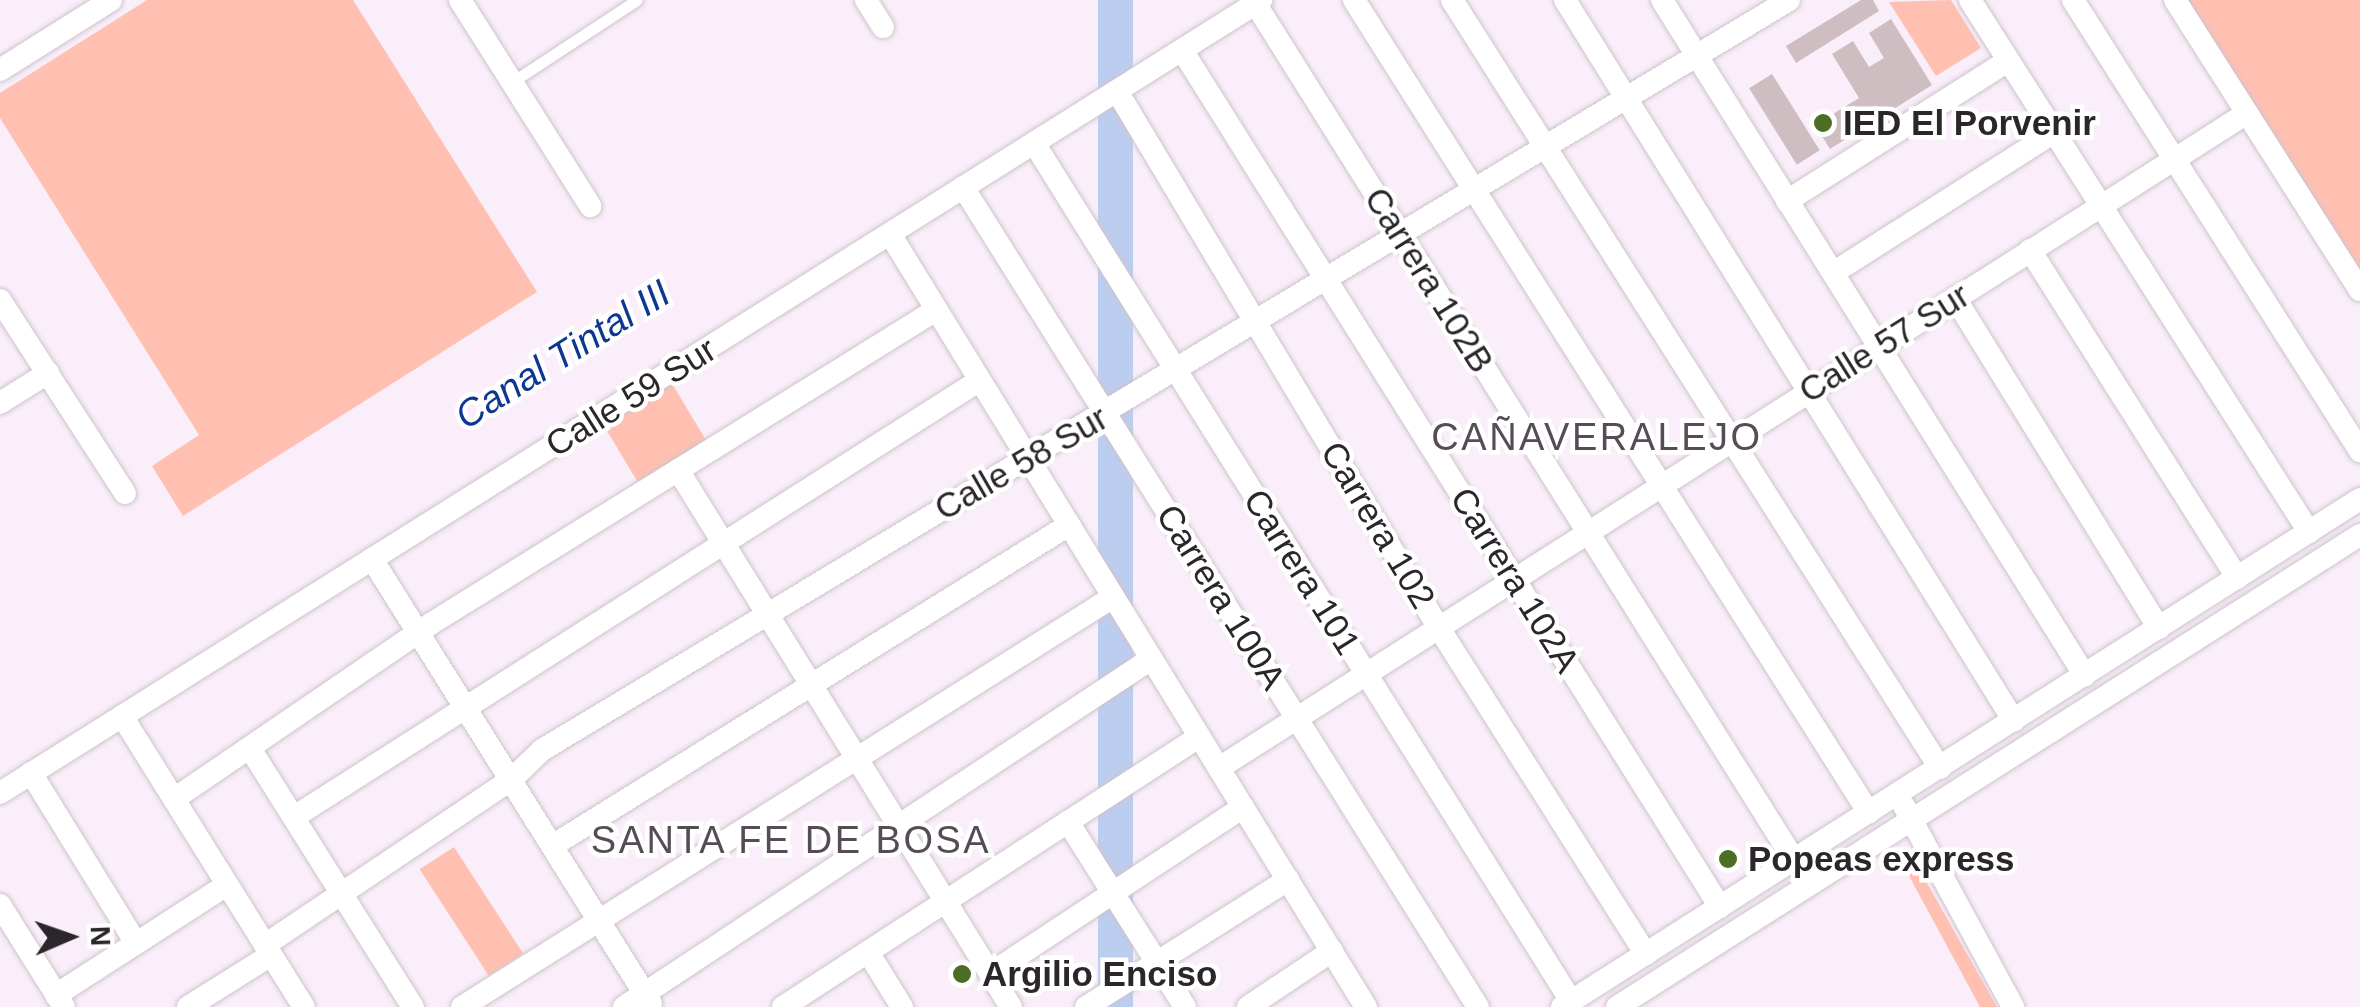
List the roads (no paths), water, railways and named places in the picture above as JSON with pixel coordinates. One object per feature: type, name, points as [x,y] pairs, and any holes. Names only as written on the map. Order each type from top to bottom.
[{"type":"street","points":[[0,70],[111,0]]},
{"type":"street","points":[[460,0],[590,206]]},
{"type":"street","points":[[866,0],[883,27]]},
{"type":"street","points":[[1354,0],[1868,813]]},
{"type":"street","points":[[1452,0],[1940,768]]},
{"type":"street","points":[[1565,0],[2014,721]]},
{"type":"street","points":[[1662,0],[2085,676]]},
{"type":"street","points":[[1970,0],[2308,532]]},
{"type":"street","points":[[2073,0],[2360,451]]},
{"type":"street","points":[[2175,0],[2360,290]]},
{"type":"street","name":"Calle 59 Sur","points":[[0,793],[1258,2]]},
{"type":"street","name":"Carrera 102B","points":[[1258,2],[1794,860]]},
{"type":"street","name":"Calle 58 Sur","points":[[188,1007],[512,780],[542,750],[1475,191],[1697,56],[1776,3]]},
{"type":"street","name":"Carrera 102A","points":[[1182,50],[1720,907]]},
{"type":"street","points":[[1788,200],[2008,60]]},
{"type":"street","name":"Carrera 102","points":[[1117,91],[1437,625],[1646,954]]},
{"type":"street","name":"Calle 57 Sur","points":[[1219,768],[1364,671],[2247,113]]},
{"type":"street","points":[[1833,273],[2054,132]]},
{"type":"street","name":"Carrera 101","points":[[1034,142],[1566,1004]]},
{"type":"street","name":"Carrera 100A","points":[[964,187],[1478,1007]]},
{"type":"street","points":[[890,234],[1366,1007]]},
{"type":"street","points":[[2030,250],[2236,578]]},
{"type":"street","points":[[1954,298],[2159,628]]},
{"type":"street","points":[[0,300],[126,493]]},
{"type":"street","points":[[174,799],[419,636],[936,310]]},
{"type":"street","points":[[0,403],[48,373]]},
{"type":"street","points":[[294,817],[980,380]]},
{"type":"street","points":[[678,470],[1011,1007]]},
{"type":"street","points":[[1566,1004],[2360,499]]},
{"type":"street","points":[[552,846],[1069,525]]},
{"type":"street","points":[[1617,1007],[1910,817],[2360,535]]},
{"type":"street","points":[[372,559],[649,1001]]},
{"type":"street","points":[[462,1007],[1113,597]]},
{"type":"street","points":[[624,1007],[649,1001],[898,825],[1151,658]]},
{"type":"street","points":[[122,716],[304,1007]]},
{"type":"street","points":[[793,1004],[1199,736]]},
{"type":"street","points":[[252,750],[413,1007]]},
{"type":"street","points":[[31,774],[136,943]]},
{"type":"street","points":[[1898,794],[2013,1007]]},
{"type":"street","points":[[990,974],[1110,890],[1243,807]]},
{"type":"street","points":[[1068,822],[1186,1007]]},
{"type":"street","points":[[1086,1007],[1288,880]]},
{"type":"street","points":[[0,904],[60,1001],[136,943],[227,884]]},
{"type":"street","points":[[1248,1007],[1332,951]]},
{"type":"street","points":[[868,952],[902,1007]]},
{"type":"lane","points":[[512,82],[637,0]]},
{"type":"water","points":[[1098,0],[1133,0],[1133,1007],[1098,1007]]},
{"type":"place","name":"IED El Porvenir","points":[[1823,123]]},
{"type":"place","name":"Popeas express","points":[[1728,859]]},
{"type":"place","name":"Argilio Enciso","points":[[962,974]]},
{"type":"district","name":"CAÑAVERALEJO","points":[[1597,438]]},
{"type":"district","name":"SANTA FE DE BOSA","points":[[791,841]]},
{"type":"water label","name":"Canal Tintal III","points":[[563,355]]}]
